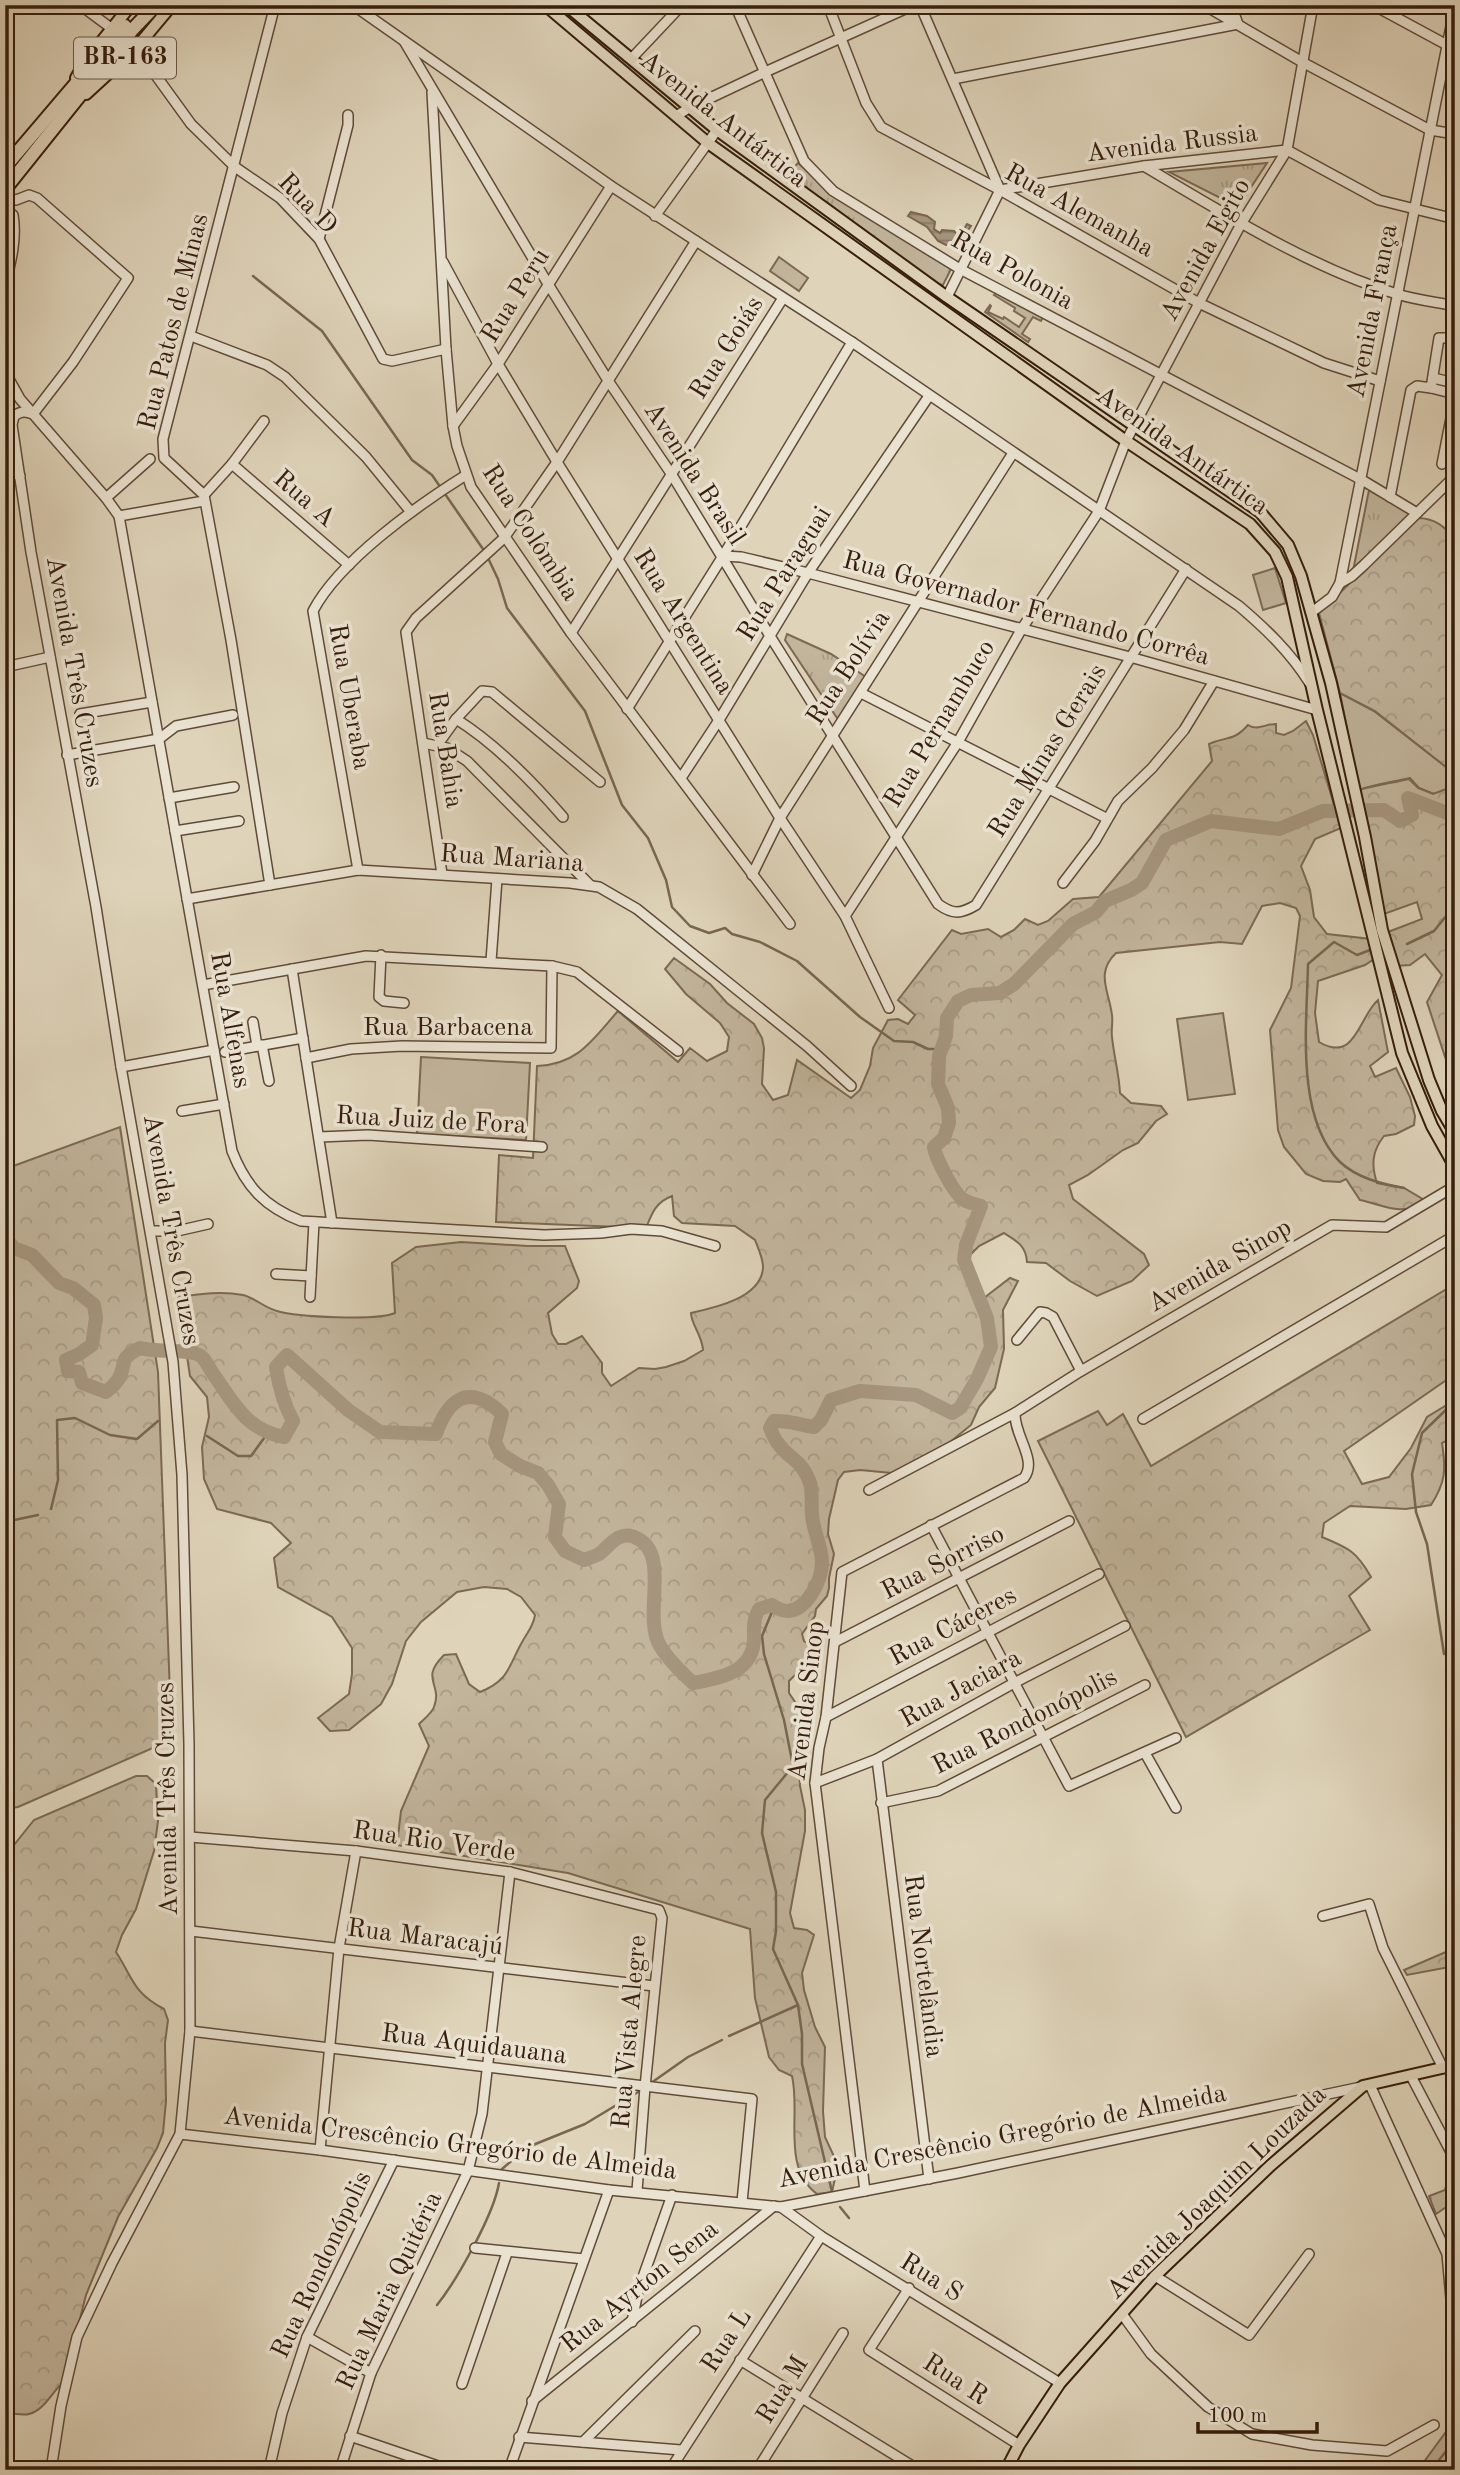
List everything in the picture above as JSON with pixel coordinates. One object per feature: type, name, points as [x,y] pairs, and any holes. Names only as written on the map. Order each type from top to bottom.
[{"type":"highway","name":"BR-163","points":[[5,189],[144,5]]},
{"type":"highway","name":"BR-163","points":[[5,167],[156,5]]},
{"type":"main road","name":"BR-163","points":[[69,101],[85,62],[131,5]]},
{"type":"main road","name":"BR-163","points":[[69,101],[136,48],[172,5]]},
{"type":"main road","name":"Avenida Antártica","points":[[545,5],[708,144],[1265,537],[1276,552],[1287,577],[1402,1053],[1432,1126],[1455,1167]]},
{"type":"main road","name":"Avenida Antártica","points":[[566,5],[717,131],[947,297],[1259,512],[1288,545],[1296,560],[1312,612],[1365,836],[1382,930],[1429,1080],[1455,1133]]},
{"type":"main road","points":[[988,342],[998,331]]},
{"type":"main road","points":[[1296,619],[1312,612]]},
{"type":"main road","name":"Avenida Crescêncio Gregório de Almeida","points":[[1366,2086],[1455,2065]]},
{"type":"main road","name":"Avenida Joaquim Louzada","points":[[1006,2470],[1019,2445],[1060,2384],[1155,2276],[1270,2166],[1366,2086]]},
{"type":"street","points":[[80,5],[111,29]]},
{"type":"street","name":"Rua Patos de Minas","points":[[204,498],[164,458],[163,439],[275,5]]},
{"type":"street","points":[[353,5],[611,187],[852,342],[1239,606],[1291,656],[1311,685]]},
{"type":"street","points":[[632,58],[682,5]]},
{"type":"street","name":"Rua Polonia","points":[[735,5],[804,161],[833,191],[960,269],[1362,480]]},
{"type":"street","name":"Rua Alemanha","points":[[828,5],[866,103],[881,127],[1000,190],[1199,303],[1324,363],[1380,381]]},
{"type":"street","points":[[676,116],[763,73],[914,5]]},
{"type":"street","points":[[920,5],[1000,190],[947,297]]},
{"type":"street","points":[[1204,5],[1430,130],[1455,134]]},
{"type":"street","points":[[1231,5],[1238,23]]},
{"type":"street","name":"Avenida Egito","points":[[1126,441],[1241,223],[1286,150],[1313,5]]},
{"type":"street","points":[[1373,5],[1451,46]]},
{"type":"street","name":"Avenida França","points":[[1340,583],[1399,295],[1413,210],[1451,46],[1455,6]]},
{"type":"street","points":[[953,79],[1238,23]]},
{"type":"street","name":"Avenida Brasil","points":[[404,41],[431,91],[548,284],[609,382],[673,475],[938,904],[950,912],[962,914]]},
{"type":"street","name":"Rua D","points":[[136,48],[191,124],[235,167],[280,198],[319,239],[383,359],[392,361],[446,349]]},
{"type":"street","name":"Rua Colômbia","points":[[431,91],[453,426],[471,487],[570,633],[790,924]]},
{"type":"street","points":[[319,239],[348,120]]},
{"type":"street","points":[[655,216],[717,131]]},
{"type":"street","name":"Avenida Russia","points":[[1000,190],[1144,166],[1286,150],[1379,200],[1455,219]]},
{"type":"street","points":[[1144,166],[1241,223],[1352,278],[1399,295],[1455,306]]},
{"type":"street","name":"Rua Peru","points":[[453,426],[498,364],[611,187]]},
{"type":"street","points":[[5,198],[16,200],[29,195],[37,198],[128,278],[73,362],[33,414],[20,399],[5,372]]},
{"type":"street","points":[[5,285],[14,238],[9,212],[16,200]]},
{"type":"street","points":[[504,538],[609,382],[696,241]]},
{"type":"street","name":"Rua Argentina","points":[[441,259],[498,364],[557,462],[780,818],[845,916],[889,1008]]},
{"type":"street","name":"Rua Goiás","points":[[570,633],[673,475],[783,298]]},
{"type":"street","points":[[191,335],[267,365],[285,377],[366,457],[411,512]]},
{"type":"street","points":[[1432,383],[1440,338],[1455,338]]},
{"type":"street","points":[[627,709],[852,342]]},
{"type":"street","points":[[1432,383],[1455,396],[1442,464]]},
{"type":"street","points":[[1390,497],[1411,390],[1432,383],[1455,383]]},
{"type":"street","name":"Rua Paraguai","points":[[681,778],[808,573],[929,396]]},
{"type":"street","name":"Avenida Três Cruzes","points":[[33,414],[22,411],[12,420],[20,477],[173,1362],[184,1515],[191,1930],[190,2031],[180,2134]]},
{"type":"street","name":"Rua Alfenas","points":[[33,414],[107,498],[119,516],[232,1151],[246,1181],[277,1212],[301,1221],[544,1235],[601,1233],[631,1228],[662,1231],[715,1245]]},
{"type":"street","points":[[119,516],[204,498],[264,421]]},
{"type":"street","name":"Rua Pernambuco","points":[[845,916],[958,742],[1021,630],[1099,511],[1126,441]]},
{"type":"street","name":"Rua Bolívia","points":[[752,875],[780,818],[1013,453]]},
{"type":"street","points":[[107,498],[150,459]]},
{"type":"street","name":"Rua A","points":[[232,464],[349,565]]},
{"type":"street","points":[[5,469],[20,477]]},
{"type":"street","name":"Rua Uberaba","points":[[358,870],[313,611],[349,565],[411,512],[466,475]]},
{"type":"street","points":[[1312,612],[1332,597],[1340,583],[1352,576],[1455,475]]},
{"type":"street","points":[[1362,480],[1417,513]]},
{"type":"street","points":[[204,498],[233,654],[270,885]]},
{"type":"street","name":"Rua Bahia","points":[[442,874],[406,632],[416,618],[504,538]]},
{"type":"street","name":"Rua Governador Fernando Corrêa","points":[[723,556],[741,557],[917,601],[1317,710]]},
{"type":"street","name":"Rua Minas Gerais","points":[[962,914],[976,905],[1186,569]]},
{"type":"street","points":[[5,667],[50,657]]},
{"type":"street","points":[[1063,883],[1095,841],[1118,801],[1152,768],[1184,730],[1214,681]]},
{"type":"street","points":[[438,744],[456,719],[482,691],[492,692],[600,782]]},
{"type":"street","points":[[861,693],[1106,818]]},
{"type":"street","points":[[80,714],[152,702]]},
{"type":"street","points":[[67,755],[159,739],[176,726],[233,715]]},
{"type":"street","points":[[456,719],[475,731],[538,789],[563,817]]},
{"type":"street","points":[[423,743],[438,744],[467,761],[591,886]]},
{"type":"street","points":[[169,798],[234,786]]},
{"type":"street","points":[[175,831],[239,821]]},
{"type":"street","name":"Rua Mariana","points":[[187,899],[358,870],[599,887],[637,909],[665,930],[807,1046],[851,1086]]},
{"type":"street","points":[[491,961],[497,879]]},
{"type":"street","points":[[381,956],[379,997],[384,1002],[404,1003]]},
{"type":"street","points":[[202,985],[352,958],[381,956],[552,966],[578,972],[678,1051]]},
{"type":"street","name":"Rua Barbacena","points":[[306,1058],[351,1049],[402,1046],[551,1048],[552,966]]},
{"type":"street","points":[[292,969],[332,1223]]},
{"type":"street","points":[[253,1022],[269,1081]]},
{"type":"street","points":[[225,1052],[303,1038]]},
{"type":"street","points":[[121,1067],[214,1050]]},
{"type":"street","points":[[182,1111],[224,1104]]},
{"type":"street","name":"Rua Juiz de Fora","points":[[319,1137],[368,1135],[542,1147]]},
{"type":"street","name":"Avenida Sinop","points":[[869,1490],[1015,1413],[1081,1371],[1332,1225],[1385,1227],[1455,1186]]},
{"type":"street","points":[[310,1297],[314,1222]]},
{"type":"street","points":[[151,1231],[177,1231],[208,1224]]},
{"type":"street","points":[[1143,1419],[1449,1239],[1455,1238]]},
{"type":"street","points":[[276,1274],[311,1276]]},
{"type":"street","points":[[1017,1340],[1040,1312],[1046,1312],[1053,1317],[1081,1371]]},
{"type":"street","name":"Avenida Sinop","points":[[865,2191],[815,1783],[826,1717],[842,1572],[1024,1478],[1030,1463],[1016,1432],[1015,1413]]},
{"type":"street","name":"Rua Sorriso","points":[[835,1642],[1069,1521]]},
{"type":"street","points":[[931,1525],[1069,1786],[1176,1738]]},
{"type":"street","name":"Rua Cáceres","points":[[826,1717],[1099,1574]]},
{"type":"street","name":"Rua Jaciara","points":[[815,1783],[877,1759],[1014,1683],[1125,1626]]},
{"type":"street","name":"Rua Rondonópolis","points":[[881,1803],[938,1791],[1145,1685]]},
{"type":"street","points":[[1145,1753],[1176,1808]]},
{"type":"street","name":"Rua Nortelândia","points":[[877,1759],[929,2179]]},
{"type":"street","name":"Rua Rio Verde","points":[[190,1837],[356,1851],[510,1872],[659,1910],[662,1918]]},
{"type":"street","points":[[320,2150],[339,1948],[356,1851]]},
{"type":"street","name":"Rua Maria Quitéria","points":[[340,2470],[371,2372],[468,2171],[476,2144],[488,2068],[510,1872]]},
{"type":"street","points":[[1322,1916],[1369,1903],[1383,1948],[1443,2068]]},
{"type":"street","name":"Rua Vista Alegre","points":[[638,2191],[645,2087],[662,1918]]},
{"type":"street","name":"Rua Maracajú","points":[[191,1930],[654,1986]]},
{"type":"street","name":"Rua Aquidauana","points":[[190,2031],[752,2099],[742,2202]]},
{"type":"street","points":[[1411,2076],[1453,2156]]},
{"type":"street","points":[[1366,2086],[1447,2253],[1453,2321],[1454,2470]]},
{"type":"street","name":"Avenida Crescêncio Gregório de Almeida","points":[[180,2134],[320,2150],[609,2190],[778,2206],[929,2179],[1366,2086]]},
{"type":"street","points":[[51,2470],[61,2406],[77,2337],[112,2263],[180,2134]]},
{"type":"street","name":"Rua Rondonópolis","points":[[269,2470],[282,2413],[307,2337],[394,2160]]},
{"type":"street","points":[[509,2470],[609,2190]]},
{"type":"street","points":[[632,2322],[638,2291],[672,2195]]},
{"type":"street","name":"Rua S","points":[[778,2206],[821,2236],[1060,2384]]},
{"type":"street","name":"Rua Ayrton Sena","points":[[532,2401],[778,2206]]},
{"type":"street","name":"Rua L","points":[[670,2470],[821,2236]]},
{"type":"street","points":[[475,2248],[584,2259]]},
{"type":"street","points":[[461,2384],[507,2253]]},
{"type":"street","points":[[1155,2276],[1249,2335],[1309,2254]]},
{"type":"street","name":"Rua R","points":[[908,2288],[869,2350],[1019,2445]]},
{"type":"street","points":[[1122,2314],[1151,2354],[1208,2407],[1252,2434],[1312,2445],[1387,2451],[1434,2425]]},
{"type":"street","points":[[583,2442],[695,2331]]},
{"type":"street","name":"Rua M","points":[[758,2470],[844,2333]]},
{"type":"street","points":[[307,2337],[371,2372]]},
{"type":"street","points":[[740,2360],[919,2470]]},
{"type":"street","points":[[350,2436],[441,2467]]},
{"type":"street","points":[[519,2437],[681,2451]]},
{"type":"green space","points":[[798,163],[829,190],[951,269],[943,285],[937,284],[819,201],[787,175]]},
{"type":"green space","points":[[1267,163],[1238,207],[1169,172]]},
{"type":"green space","points":[[779,257],[808,278],[799,291],[770,271]]},
{"type":"green space","points":[[997,291],[1043,317],[1041,321],[1033,317],[1022,334],[1030,339],[1028,342],[985,312],[990,305],[988,312],[1003,319],[1004,317],[1019,327],[1025,318],[994,295]]},
{"type":"green space","points":[[1373,489],[1411,513],[1353,571],[1369,490]]},
{"type":"green space","points":[[1417,518],[1439,524],[1455,542],[1455,774],[1375,711],[1340,693],[1319,613]]},
{"type":"green space","points":[[1275,568],[1286,603],[1263,610],[1253,575]]},
{"type":"green space","points":[[787,634],[831,654],[866,677],[839,721],[785,640]]},
{"type":"green space","points":[[1340,693],[1374,711],[1455,774],[1455,786],[1434,794],[1419,788],[1410,778],[1359,790]]},
{"type":"green space","points":[[1306,721],[1313,735],[1341,828],[1315,839],[1301,866],[1310,890],[1314,917],[1327,934],[1371,939],[1374,959],[1365,965],[1318,981],[1315,1013],[1319,1042],[1331,1047],[1341,1047],[1349,1043],[1378,1000],[1388,1052],[1370,1066],[1375,1077],[1396,1068],[1410,1097],[1415,1116],[1414,1125],[1396,1134],[1384,1136],[1380,1142],[1373,1164],[1375,1176],[1377,1183],[1404,1188],[1426,1201],[1401,1209],[1360,1200],[1346,1179],[1340,1182],[1323,1181],[1306,1174],[1284,1147],[1278,1130],[1270,1030],[1291,988],[1300,916],[1296,908],[1280,903],[1262,906],[1242,944],[1220,942],[1116,953],[1110,960],[1106,968],[1105,982],[1112,1015],[1112,1037],[1120,1093],[1131,1103],[1161,1106],[1167,1114],[1156,1121],[1138,1143],[1069,1185],[1073,1199],[1144,1254],[1149,1265],[1132,1281],[1097,1296],[1046,1263],[1027,1262],[1023,1248],[1004,1233],[979,1246],[965,1260],[980,1301],[1010,1278],[1018,1281],[1003,1310],[1004,1349],[995,1388],[979,1407],[971,1425],[944,1447],[892,1473],[860,1470],[844,1472],[838,1480],[829,1519],[828,1534],[834,1554],[829,1588],[827,1596],[802,1634],[804,1641],[816,1648],[820,1658],[817,1664],[804,1666],[789,1681],[789,1693],[803,1714],[798,1740],[800,1786],[805,1810],[805,1831],[790,1913],[794,1928],[807,1930],[814,1935],[802,1973],[815,2027],[825,2047],[825,2137],[838,2165],[832,2192],[817,2194],[806,2183],[799,2170],[794,2139],[792,2076],[779,2070],[769,2057],[755,1998],[750,1929],[568,1873],[397,1845],[401,1811],[429,1746],[419,1724],[434,1707],[436,1692],[432,1676],[437,1663],[444,1655],[456,1654],[469,1684],[480,1692],[489,1688],[506,1673],[535,1615],[521,1597],[507,1589],[484,1587],[457,1592],[421,1622],[406,1641],[392,1684],[381,1704],[349,1730],[330,1731],[318,1718],[349,1694],[352,1648],[332,1617],[278,1587],[274,1558],[291,1543],[271,1523],[217,1509],[204,1479],[202,1447],[209,1417],[207,1397],[190,1376],[178,1297],[211,1293],[235,1294],[247,1296],[273,1310],[287,1313],[372,1317],[395,1313],[392,1263],[416,1247],[461,1242],[565,1246],[579,1281],[577,1288],[548,1313],[552,1334],[558,1344],[566,1344],[582,1336],[602,1363],[602,1373],[611,1386],[639,1368],[655,1369],[684,1361],[703,1350],[691,1313],[735,1300],[755,1287],[761,1278],[763,1264],[755,1240],[735,1226],[682,1223],[674,1216],[672,1196],[658,1205],[646,1228],[496,1222],[499,1155],[533,1158],[537,1066],[574,1056],[584,1049],[618,1011],[678,1062],[690,1048],[707,1061],[727,1051],[729,1037],[720,1023],[686,994],[665,969],[674,958],[710,984],[727,1003],[754,1024],[764,1048],[762,1084],[773,1100],[788,1095],[797,1060],[851,1098],[860,1090],[870,1066],[873,1048],[888,1020],[898,1019],[908,1024],[915,1015],[898,1000],[952,930],[961,934],[988,929],[1001,937],[1014,930],[1025,919],[1038,925],[1048,921],[1073,899],[1099,897],[1212,761],[1209,744],[1234,736],[1248,725],[1258,727],[1276,724],[1276,733],[1284,735]]},
{"type":"green space","points":[[1409,779],[1418,788],[1433,794],[1455,786],[1455,1097],[1449,1086],[1448,1066],[1427,1002],[1442,975],[1425,954],[1410,965],[1395,966],[1388,932],[1422,919],[1417,902],[1384,914],[1359,790]]},
{"type":"green space","points":[[1223,1013],[1235,1094],[1188,1100],[1177,1019]]},
{"type":"green space","points":[[421,1057],[530,1063],[526,1140],[417,1134]]},
{"type":"green space","points":[[120,1127],[158,1372],[170,1733],[162,1744],[18,1807],[5,1809],[5,1169]]},
{"type":"green space","points":[[1455,1284],[1455,1374],[1344,1451],[1362,1484],[1389,1477],[1411,1448],[1427,1417],[1455,1400],[1455,1436],[1442,1443],[1444,1475],[1436,1497],[1431,1505],[1406,1509],[1350,1506],[1324,1523],[1322,1537],[1351,1552],[1371,1577],[1349,1596],[1370,1630],[1186,1737],[1038,1441],[1098,1411],[1107,1425],[1123,1414],[1151,1466]]},
{"type":"green space","points":[[136,1776],[147,1776],[156,1784],[158,1821],[154,1851],[136,1909],[116,1952],[140,1991],[164,2009],[168,2020],[163,2133],[118,2217],[86,2295],[64,2382],[35,2412],[24,2415],[5,2413],[5,1852],[10,1850],[34,1820]]},
{"type":"green space","points":[[1455,1948],[1455,1966],[1407,1975],[1404,1970]]},
{"type":"green space","points":[[1455,2167],[1455,2201],[1436,2214],[1429,2196],[1445,2190],[1450,2171]]},
{"type":"green space","points":[[1448,2429],[1449,2470],[1418,2470]]},
{"type":"shaded area","points":[[911,212],[927,216],[935,222],[934,229],[940,233],[942,230],[954,231],[959,237],[967,224],[971,226],[960,242],[946,245],[938,241],[927,227],[908,216]]},
{"type":"waterway","points":[[253,276],[322,331],[412,460],[432,475],[485,552]]},
{"type":"waterway","points":[[488,558],[507,608],[585,711],[622,805],[648,838],[666,880],[672,907],[690,926],[709,933],[725,928],[732,934],[760,942],[797,961],[860,1017],[894,1041],[913,1042],[928,1049],[941,1049]]},
{"type":"waterway","points":[[5,1238],[14,1248],[32,1255],[59,1283],[73,1288],[94,1305],[96,1318],[92,1345],[66,1360],[68,1371],[79,1372],[82,1383],[106,1392],[121,1375],[125,1359],[140,1348],[198,1354],[228,1396],[251,1422],[271,1434],[284,1437],[293,1421],[282,1395],[276,1367],[287,1355],[348,1410],[380,1432],[436,1434],[447,1411],[462,1398],[480,1399],[491,1405],[502,1414],[495,1442],[501,1454],[538,1473],[559,1504],[555,1537],[565,1551],[584,1560],[599,1554],[620,1537],[630,1536],[640,1540],[653,1559],[655,1630],[661,1648],[693,1683],[714,1679],[733,1672],[747,1660],[752,1651],[755,1620],[759,1609],[772,1605],[787,1611],[801,1606],[812,1593],[821,1569],[822,1556],[813,1521],[810,1483],[803,1469],[775,1439],[770,1428],[774,1421],[814,1427],[821,1420],[831,1400],[860,1391],[916,1395],[952,1413],[960,1408],[991,1347],[987,1318],[964,1260],[966,1245],[981,1206],[964,1200],[955,1191],[934,1147],[944,1138],[949,1123],[948,1108],[938,1084],[939,1056],[946,1036],[947,1018],[958,1001],[971,995],[1000,993],[1014,984],[1073,924],[1096,912],[1105,901],[1142,883],[1166,840],[1211,821],[1279,829],[1323,811],[1384,810],[1400,821],[1412,815],[1408,798],[1447,813],[1455,808]]},
{"type":"waterway","points":[[1407,944],[1434,931],[1455,905]]},
{"type":"waterway","points":[[1370,950],[1357,955],[1334,942],[1308,964],[1306,1041],[1310,1095],[1316,1120],[1326,1143],[1340,1162],[1362,1176],[1404,1188]]},
{"type":"waterway","points":[[1444,1654],[1427,1544],[1416,1512],[1412,1474],[1422,1433],[1455,1398]]},
{"type":"waterway","points":[[51,1509],[58,1480],[57,1420],[75,1418],[110,1435],[137,1439],[158,1421]]},
{"type":"waterway","points":[[207,1436],[238,1456],[251,1456],[267,1434]]},
{"type":"waterway","points":[[5,1522],[38,1515]]},
{"type":"waterway","points":[[774,1607],[762,1636],[764,1654],[784,1720],[793,1766],[765,1800],[762,1833],[776,1892],[773,1949],[798,2005],[802,2064],[832,2192]]},
{"type":"waterway","points":[[729,2036],[798,2005]]},
{"type":"waterway","points":[[651,2083],[688,2057],[722,2040]]},
{"type":"waterway","points":[[502,2169],[528,2147],[585,2124],[638,2092]]},
{"type":"waterway","points":[[437,2305],[474,2246],[490,2212],[499,2183]]},
{"type":"waterway","points":[[840,2207],[849,2218]]},
{"type":"waterway","points":[[1431,2470],[1451,2445]]}]
